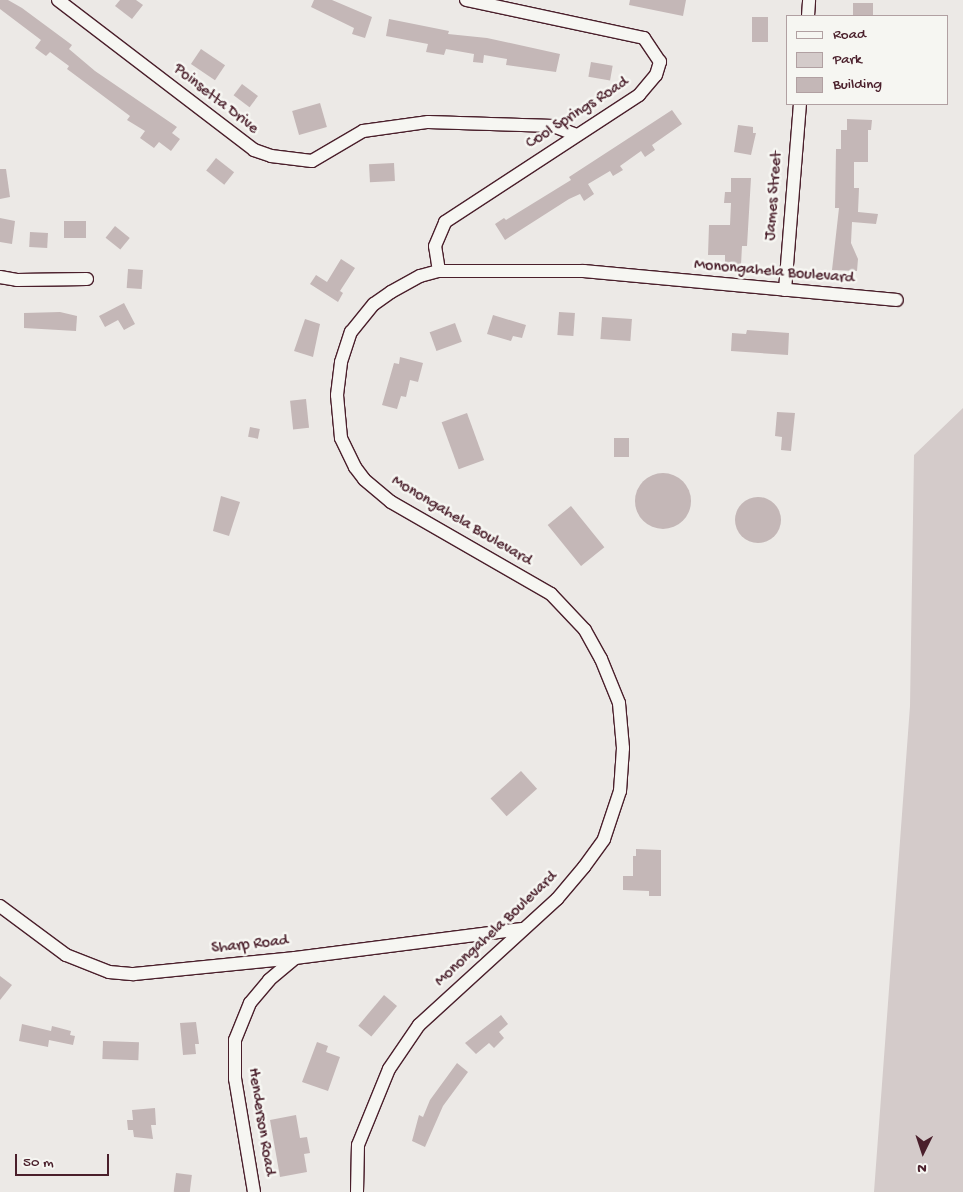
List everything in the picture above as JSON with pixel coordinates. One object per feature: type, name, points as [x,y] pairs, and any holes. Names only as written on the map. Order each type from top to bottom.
[{"type":"street","name":"Poinsetta Drive","points":[[58,0],[254,150],[271,156],[312,161],[363,131],[428,122],[553,126],[576,135]]},
{"type":"street","name":"Cool Springs Road","points":[[439,271],[435,246],[445,222],[648,87],[660,62],[644,38],[466,0]]},
{"type":"street","points":[[808,15],[809,0]]},
{"type":"street","name":"James Street","points":[[786,290],[800,105]]},
{"type":"street","name":"Monongahela Boulevard","points":[[357,1192],[358,1145],[389,1069],[419,1025],[557,899],[604,839],[620,791],[623,748],[618,703],[601,659],[585,630],[551,594],[391,502],[364,479],[341,438],[338,379],[351,332],[374,304],[420,276],[439,271],[584,272],[897,300]]},
{"type":"street","points":[[0,277],[17,280],[87,279]]},
{"type":"street","name":"Sharp Road","points":[[0,906],[66,955],[109,972],[134,974],[295,958],[522,929]]},
{"type":"street","name":"Henderson Road","points":[[254,1192],[235,1079],[235,1040],[250,1003],[269,980],[295,958]]},
{"type":"green space","points":[[963,408],[963,1192],[874,1192],[910,706],[914,455]]},
{"type":"building","points":[[0,0],[8,0],[22,8],[72,45],[69,49],[95,71],[177,127],[172,133],[180,139],[171,151],[159,142],[154,148],[140,138],[145,131],[127,120],[130,116],[67,69],[69,66],[50,52],[46,56],[35,48],[41,40],[0,9]]},
{"type":"building","points":[[120,0],[136,0],[143,5],[132,19],[115,6]]},
{"type":"building","points":[[314,0],[332,0],[372,17],[365,38],[352,34],[354,28],[311,7]]},
{"type":"building","points":[[630,0],[686,0],[683,16],[629,5]]},
{"type":"building","points":[[853,3],[873,3],[873,15],[853,15]]},
{"type":"building","points":[[752,17],[768,17],[768,42],[752,42]]},
{"type":"building","points":[[389,19],[449,31],[448,34],[487,38],[560,54],[556,72],[506,65],[507,59],[484,55],[483,63],[473,62],[474,54],[446,49],[444,55],[426,52],[428,44],[386,36]]},
{"type":"building","points":[[201,49],[225,65],[215,80],[191,64]]},
{"type":"building","points":[[591,62],[613,66],[610,81],[588,77]]},
{"type":"building","points":[[242,84],[258,96],[250,107],[234,95]]},
{"type":"building","points":[[320,103],[327,127],[299,135],[292,111]]},
{"type":"building","points":[[672,110],[682,124],[652,145],[655,150],[645,157],[641,151],[620,166],[623,170],[613,176],[610,171],[588,184],[594,194],[584,201],[580,194],[569,199],[505,240],[495,224],[504,218],[506,220],[571,180],[569,177]]},
{"type":"building","points":[[847,119],[872,120],[871,130],[868,130],[868,162],[854,162],[854,188],[859,188],[858,212],[878,214],[876,224],[852,222],[851,243],[858,259],[857,271],[832,270],[839,208],[835,208],[836,149],[841,149],[841,130],[847,130]]},
{"type":"building","points":[[738,125],[753,127],[753,133],[756,133],[751,155],[734,152]]},
{"type":"building","points":[[216,158],[234,172],[224,185],[206,171]]},
{"type":"building","points":[[394,163],[395,181],[370,182],[369,164]]},
{"type":"building","points":[[0,169],[6,169],[10,197],[0,199]]},
{"type":"building","points":[[731,178],[751,178],[747,246],[742,246],[741,265],[725,265],[725,255],[708,255],[709,225],[730,225],[731,203],[724,203],[725,192],[731,192]]},
{"type":"building","points":[[0,218],[15,221],[12,244],[0,242]]},
{"type":"building","points":[[64,221],[86,221],[86,238],[64,238]]},
{"type":"building","points":[[115,226],[130,238],[120,250],[106,238]]},
{"type":"building","points":[[30,232],[48,233],[47,248],[29,247]]},
{"type":"building","points":[[341,259],[355,268],[340,291],[343,293],[338,302],[310,284],[316,275],[327,282]]},
{"type":"building","points":[[128,269],[143,270],[142,289],[127,288]]},
{"type":"building","points":[[124,303],[135,324],[124,330],[118,320],[105,327],[99,316]]},
{"type":"building","points":[[60,312],[77,316],[76,331],[24,328],[24,313]]},
{"type":"building","points":[[559,312],[575,313],[573,336],[557,335]]},
{"type":"building","points":[[493,315],[526,325],[522,338],[513,336],[511,341],[487,334]]},
{"type":"building","points":[[602,317],[632,319],[630,341],[600,339]]},
{"type":"building","points":[[305,319],[320,324],[313,357],[294,351]]},
{"type":"building","points":[[455,323],[462,342],[436,351],[430,332]]},
{"type":"building","points":[[747,330],[789,333],[788,355],[731,351],[732,333],[746,334]]},
{"type":"building","points":[[400,357],[423,363],[418,382],[410,380],[406,397],[401,396],[397,409],[382,405],[394,363],[399,364]]},
{"type":"building","points":[[306,399],[309,428],[293,430],[290,401]]},
{"type":"building","points":[[777,412],[795,413],[791,451],[781,450],[782,437],[775,436]]},
{"type":"building","points":[[467,413],[484,460],[459,469],[442,422]]},
{"type":"building","points":[[250,427],[260,429],[258,439],[248,437]]},
{"type":"building","points":[[614,438],[629,438],[629,457],[614,457]]},
{"type":"building","points":[[663,473],[674,475],[683,481],[689,490],[691,501],[689,512],[683,521],[674,527],[663,529],[652,527],[643,521],[637,512],[635,501],[637,490],[643,481],[652,475]]},
{"type":"building","points":[[221,496],[240,502],[229,536],[213,531]]},
{"type":"building","points":[[753,497],[763,497],[777,507],[781,520],[777,533],[771,539],[763,543],[753,543],[739,533],[735,525],[735,515],[745,501]]},
{"type":"building","points":[[571,506],[604,547],[581,566],[548,525]]},
{"type":"building","points":[[521,771],[537,789],[507,816],[491,798]]},
{"type":"building","points":[[636,849],[661,850],[661,896],[649,896],[649,891],[623,890],[623,876],[633,876],[633,856],[636,856]]},
{"type":"building","points":[[0,976],[12,985],[0,1000]]},
{"type":"building","points":[[384,995],[397,1006],[371,1037],[358,1026]]},
{"type":"building","points":[[501,1015],[508,1024],[499,1032],[504,1038],[494,1048],[489,1043],[476,1054],[465,1043]]},
{"type":"building","points":[[196,1022],[199,1044],[195,1044],[196,1054],[183,1055],[180,1023]]},
{"type":"building","points":[[22,1024],[51,1031],[52,1026],[71,1031],[70,1035],[75,1036],[73,1045],[49,1040],[48,1047],[19,1041]]},
{"type":"building","points":[[103,1041],[139,1042],[138,1060],[102,1059]]},
{"type":"building","points":[[317,1042],[328,1046],[326,1052],[340,1057],[328,1091],[302,1082]]},
{"type":"building","points":[[457,1063],[468,1072],[443,1106],[425,1147],[412,1141],[419,1115],[423,1117],[430,1100]]},
{"type":"building","points":[[155,1108],[156,1125],[151,1125],[153,1139],[134,1137],[133,1130],[128,1130],[127,1120],[133,1120],[132,1110]]},
{"type":"building","points":[[296,1115],[300,1138],[307,1137],[310,1153],[304,1154],[307,1172],[280,1177],[270,1120]]},
{"type":"building","points":[[176,1173],[192,1175],[190,1192],[174,1192]]}]
